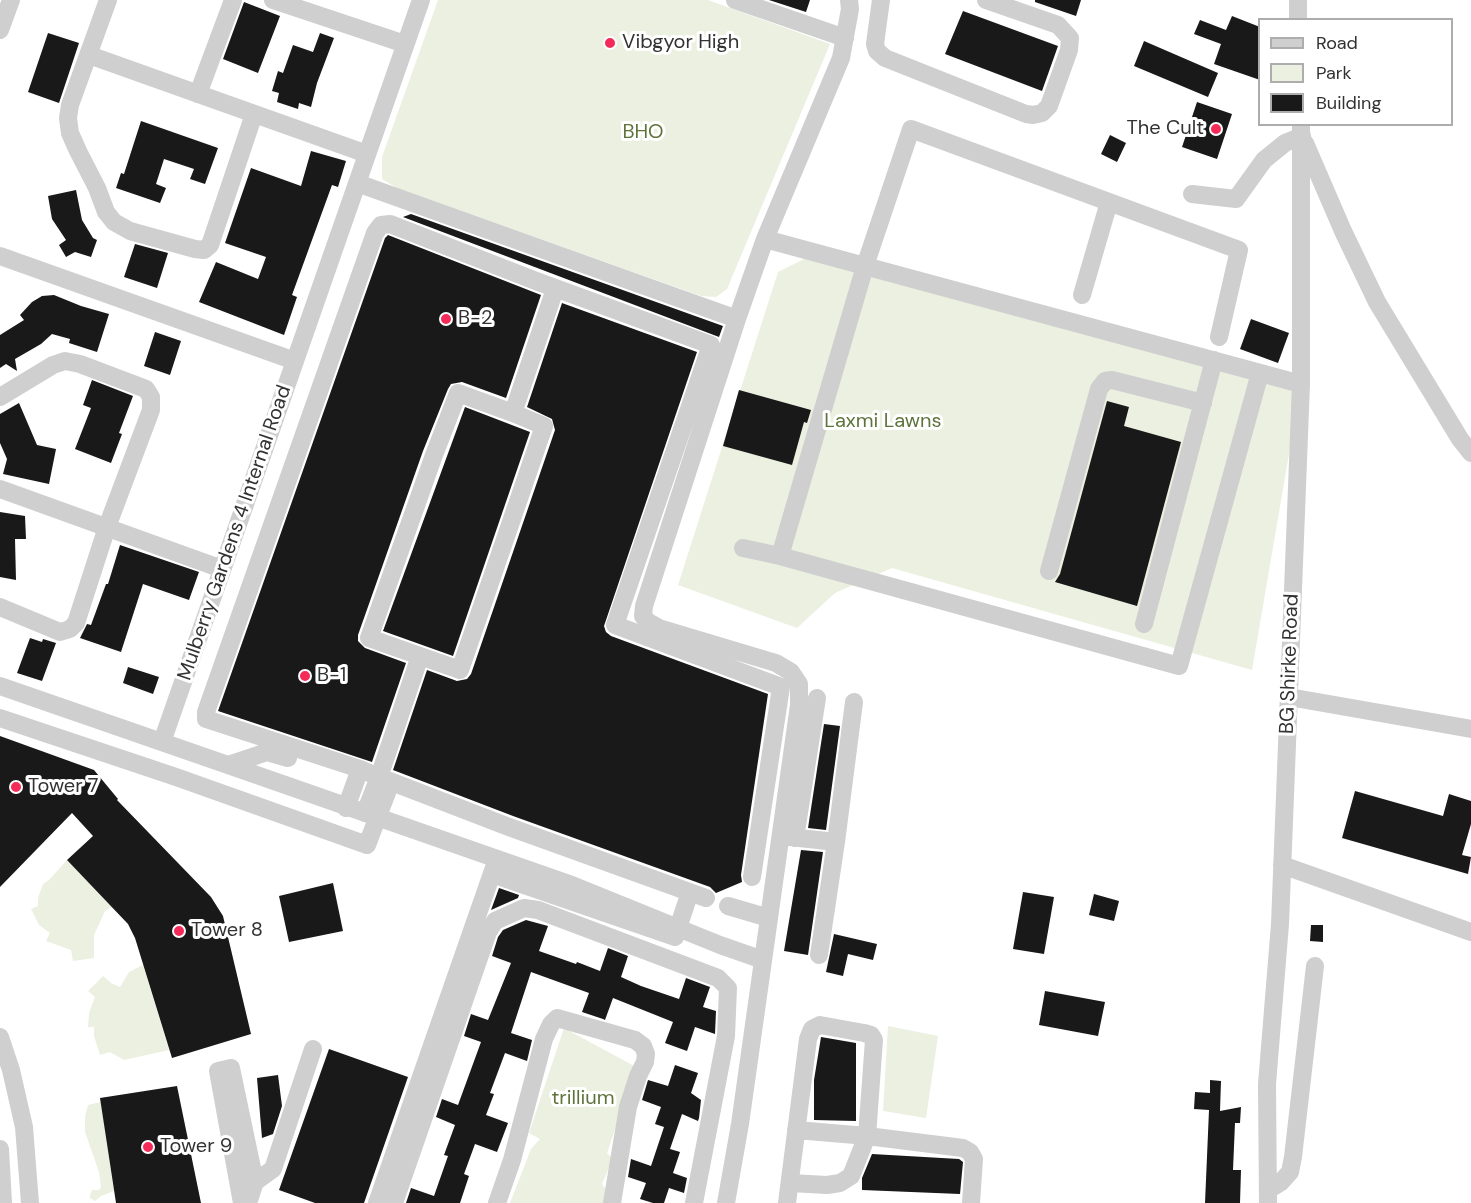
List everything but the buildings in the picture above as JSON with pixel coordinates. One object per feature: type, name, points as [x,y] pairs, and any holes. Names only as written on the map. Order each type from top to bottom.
[{"type":"street","points":[[0,30],[11,0]]},
{"type":"street","points":[[108,0],[70,105],[68,118],[70,133],[106,212],[114,222],[130,231],[204,250],[210,245],[254,114]]},
{"type":"street","points":[[198,94],[233,0]]},
{"type":"street","points":[[273,0],[405,44]]},
{"type":"street","name":"Mulberry Gardens 4 Internal Road","points":[[162,742],[421,0]]},
{"type":"street","points":[[735,0],[845,38]]},
{"type":"street","points":[[788,837],[800,684],[791,672],[776,663],[659,628],[643,616],[647,595],[765,239],[841,58],[849,0]]},
{"type":"street","points":[[880,0],[875,44],[877,51],[885,58],[1026,114],[1042,113],[1049,106],[1069,50],[1070,38],[1058,25],[986,0]]},
{"type":"street","points":[[1298,0],[1298,18]]},
{"type":"street","points":[[89,55],[367,154]]},
{"type":"street","points":[[780,556],[865,266],[911,129],[1239,250],[1219,337]]},
{"type":"street","points":[[1192,194],[1236,199],[1264,160],[1302,130],[1343,231],[1377,302],[1460,439],[1471,453]]},
{"type":"street","name":"BG Shirke Road","points":[[1268,1196],[1267,1084],[1280,924],[1301,384],[1302,130]]},
{"type":"street","points":[[357,183],[737,319]]},
{"type":"street","points":[[1082,295],[1109,202]]},
{"type":"street","points":[[0,686],[371,815],[494,867],[675,937],[678,927],[698,895],[360,769],[206,719],[206,712],[375,233],[381,225],[390,224],[711,345],[615,625],[782,687],[752,877]]},
{"type":"street","points":[[765,239],[1301,384]]},
{"type":"street","points":[[0,256],[297,355]]},
{"type":"street","points":[[513,413],[555,288]]},
{"type":"street","points":[[1144,624],[1214,360]]},
{"type":"street","points":[[0,397],[53,365],[65,361],[80,364],[146,389],[151,397],[151,410],[107,527],[76,623],[70,629],[60,632],[0,607]]},
{"type":"street","points":[[743,548],[780,556],[1179,666],[1260,373]]},
{"type":"street","points":[[1048,571],[1099,389],[1105,381],[1113,380],[1203,403]]},
{"type":"street","points":[[458,393],[513,413],[544,426],[460,670],[369,638],[458,393]]},
{"type":"street","points":[[0,489],[222,569]]},
{"type":"street","points":[[0,718],[177,777],[367,845],[371,815],[385,779],[420,656]]},
{"type":"street","points":[[1289,697],[1471,729]]},
{"type":"street","points":[[726,1203],[740,1124],[769,918],[817,698]]},
{"type":"street","points":[[819,955],[854,702]]},
{"type":"street","points":[[228,765],[267,752],[342,776]]},
{"type":"street","points":[[346,807],[360,769]]},
{"type":"street","points":[[788,837],[836,842]]},
{"type":"street","points":[[572,885],[582,853]]},
{"type":"street","points":[[1282,865],[1471,932]]},
{"type":"street","points":[[494,867],[572,885],[763,960]]},
{"type":"street","points":[[377,1203],[494,867]]},
{"type":"street","points":[[728,906],[769,918]]},
{"type":"street","points":[[394,1203],[488,932],[495,921],[524,908],[538,910],[718,978],[728,988],[726,1036],[694,1203]]},
{"type":"street","points":[[1268,1196],[1290,1172],[1315,966]]},
{"type":"street","points":[[497,1203],[512,1160],[544,1039],[551,1024],[557,1018],[635,1040],[643,1046],[646,1054],[628,1107],[612,1203]]},
{"type":"street","points":[[787,1203],[808,1039],[812,1029],[820,1025],[871,1035],[874,1040],[867,1136],[850,1176],[840,1183],[827,1185],[790,1182]]},
{"type":"street","points":[[0,1037],[11,1070],[24,1127],[30,1203]]},
{"type":"street","points":[[255,1182],[273,1169],[313,1049]]},
{"type":"street","points":[[242,1203],[218,1071],[231,1068],[255,1182],[248,1203]]},
{"type":"street","points":[[796,1130],[963,1148],[970,1152],[974,1159],[971,1203]]},
{"type":"street","points":[[0,1149],[3,1203]]},
{"type":"green space","name":"BHO","points":[[438,0],[708,0],[830,44],[727,289],[716,297],[701,296],[397,188],[382,179],[382,157]]},
{"type":"green space","name":"Laxmi Lawns","points":[[816,253],[1301,384],[1252,670],[892,568],[835,593],[797,628],[678,585],[778,272]]},
{"type":"green space","points":[[67,860],[112,907],[105,911],[94,935],[94,958],[73,961],[71,950],[46,941],[50,933],[39,925],[31,909],[38,906],[43,884]]},
{"type":"green space","points":[[143,965],[169,1050],[124,1060],[110,1052],[100,1055],[94,1036],[94,1027],[88,1027],[89,1013],[95,997],[88,991],[103,976],[120,987],[129,972]]},
{"type":"green space","points":[[888,1026],[938,1036],[926,1118],[883,1111]]},
{"type":"green space","name":"trillium","points":[[564,1028],[636,1067],[607,1153],[613,1159],[602,1184],[610,1195],[607,1203],[510,1203],[531,1149],[540,1139],[529,1133]]},
{"type":"green space","points":[[101,1102],[114,1191],[95,1201],[90,1198],[92,1190],[99,1190],[101,1187],[99,1172],[85,1132],[85,1116],[88,1105]]},
{"type":"place","name":"Vibgyor High","points":[[610,43]]},
{"type":"place","name":"The Cult","points":[[1216,129]]},
{"type":"place","name":"B-2","points":[[446,319]]},
{"type":"place","name":"B-1","points":[[305,676]]},
{"type":"place","name":"Tower 7","points":[[16,787]]},
{"type":"place","name":"Tower 8","points":[[179,931]]},
{"type":"place","name":"Tower 9","points":[[148,1147]]}]
